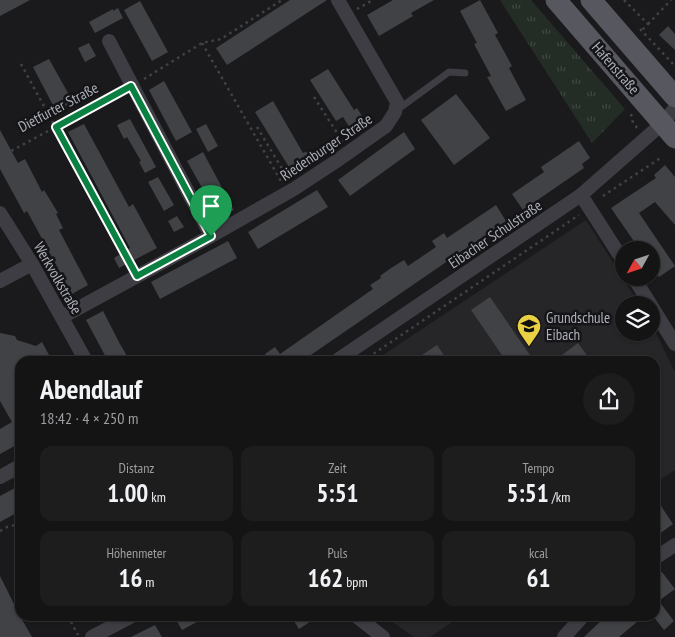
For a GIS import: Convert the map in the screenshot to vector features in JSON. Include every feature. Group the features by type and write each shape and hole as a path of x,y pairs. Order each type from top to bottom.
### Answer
{"main road":[{"name":"Hafenstraße","path":"556,0 671,123"},
{"name":"Hafenstraße","path":"591,0 675,98"}],"street":[{"path":"338,0 397,102 394,112"},
{"path":"109,42 211,236"},
{"name":"Riedenburger Straße","path":"62,317 291,191 386,126 394,112"},
{"name":"Eibacher Schulstraße","path":"344,356 585,201 671,123"},
{"path":"585,201 615,248"},
{"name":"Werkvolkstraße","path":"0,213 32,264 83,356"},
{"path":"0,281 32,264"},
{"path":"639,286 675,344"},
{"path":"0,477 15,469"},
{"path":"660,555 675,545"},
{"path":"92,637 122,621"},
{"path":"362,621 383,637"},
{"path":"564,637 578,621"}],"lane":[{"path":"394,112 449,72 465,73"}],"path":[{"name":"Dietfurter Straße","path":"0,157 131,86 202,43 221,39 282,0"},
{"path":"347,15 373,0"},
{"path":"624,0 648,24"},
{"path":"642,30 671,0"},
{"path":"202,43 291,191"},
{"path":"21,64 137,276"},
{"path":"314,96 349,152"},
{"path":"257,127 291,191"},
{"path":"370,356 572,220 585,201 662,157"},
{"path":"0,530 15,525"},
{"path":"71,621 79,637"}],"shaded area":[{"name":"Grundschule Eibach","path":"586,220 615,266 615,286 628,286 634,296 615,296 615,341 660,341 675,372 675,470 660,480 660,356 382,356"},
{"path":"391,621 454,621 430,637 414,637"}],"green space":[{"path":"500,0 531,0 625,109 592,143"}],"building":[{"path":"0,0 30,0 0,16"},
{"path":"290,0 327,0 227,65 216,48"},
{"path":"393,0 434,0 411,13 413,16 379,36 367,15"},
{"path":"480,0 498,33 495,35 512,66 509,68 526,100 506,111 487,77 491,76 474,44 477,43 460,11"},
{"path":"140,1 168,52 152,61 124,10"},
{"path":"118,8 123,18 95,33 89,22"},
{"path":"668,26 675,34 675,50 659,35"},
{"path":"89,43 96,56 85,62 78,48"},
{"path":"49,59 73,102 56,111 33,67"},
{"path":"328,69 354,110 357,108 364,119 350,128 343,117 336,121 310,80"},
{"path":"164,81 192,132 176,141 149,90"},
{"path":"456,94 490,138 454,165 421,120"},
{"path":"273,101 303,153 308,151 314,160 292,172 255,112"},
{"path":"130,119 156,167 145,173 139,162 141,161 127,137 124,139 117,125"},
{"path":"84,124 129,207 133,204 157,248 119,268 114,258 130,248 68,132"},
{"path":"206,124 218,146 208,152 196,129"},
{"path":"0,130 18,163 25,159 42,192 44,190 58,213 56,214 63,228 59,230 88,285 72,294 27,211 24,213 0,169"},
{"path":"404,132 415,149 350,196 338,180"},
{"path":"579,141 590,158 582,164 584,168 523,210 512,194 544,172 541,167"},
{"path":"203,152 234,210 221,217 218,210 215,211 187,161"},
{"path":"665,165 675,177 675,225 655,202 639,213 658,241 634,241 611,208 656,178 654,175"},
{"path":"158,177 174,205 164,211 148,182"},
{"path":"317,190 328,207 258,249 248,232"},
{"path":"496,205 506,221 309,356 266,356 265,354 275,347 280,354 373,289 370,285 391,268 404,260 408,266 436,247 432,241 444,233 447,238"},
{"path":"177,216 184,227 174,232 168,221"},
{"path":"228,241 237,258 160,299 151,282"},
{"path":"660,244 675,266 660,276"},
{"path":"490,297 531,356 503,356 471,310"},
{"path":"103,311 127,356 105,356 86,320"},
{"path":"0,333 15,336 17,340 36,346 42,342 49,356 15,356 15,446 0,454 0,429 12,422 0,401"},
{"path":"578,343 587,356 563,356"},
{"path":"437,345 445,356 420,356"},
{"path":"15,488 15,514 0,522 0,496"},
{"path":"660,504 673,524 660,533"},
{"path":"662,572 675,589 660,600 660,573"},
{"path":"0,576 15,606 15,621 23,621 32,637 0,637"},
{"path":"660,605 674,621 664,630 657,621 660,621"},
{"path":"177,621 199,621 182,630"},
{"path":"294,621 311,621 299,629"},
{"path":"601,621 638,621 619,637 584,637"},
{"path":"155,625 162,637 131,637"}],"place":[{"name":"Grundschule Eibach","path":"529,347"}],"route":[{"path":"131,86 211,236 137,276 56,127 131,86"}]}
